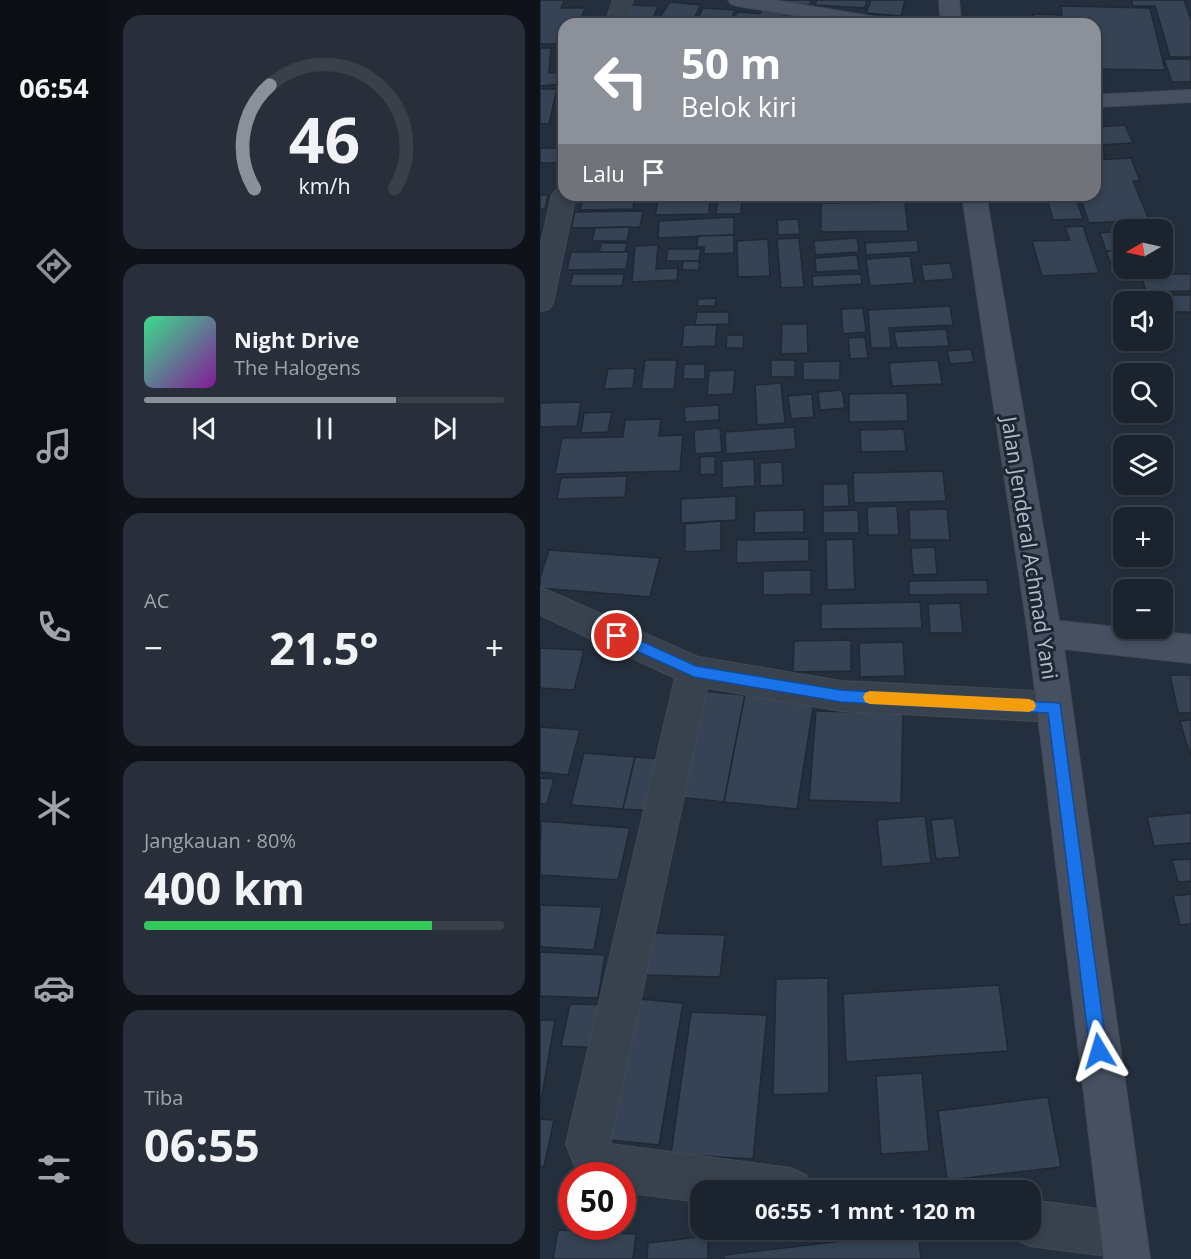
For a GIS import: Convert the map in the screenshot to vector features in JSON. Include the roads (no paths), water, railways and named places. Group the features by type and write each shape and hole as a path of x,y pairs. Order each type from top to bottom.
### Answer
{"main road":[{"path":"738,0 771,16 799,18"},
{"path":"949,0 950,18"},
{"path":"1101,101 1191,96"},
{"name":"Jalan Jenderal Achmad Yani","path":"975,201 1045,633 1125,1247"},
{"path":"1045,633 1191,649"}],"street":[{"path":"617,18 623,0"},
{"path":"540,303 544,276 563,201"},
{"path":"540,600 694,671 841,696 1055,707"},
{"path":"694,671 588,1144 589,1155 606,1167 706,1180"},
{"path":"1041,1226 1125,1247"}]}
